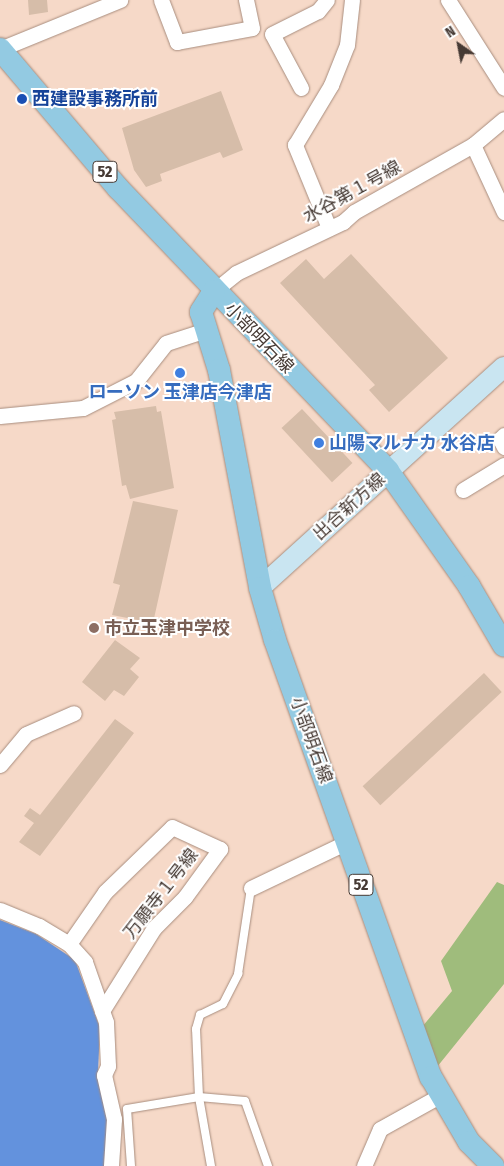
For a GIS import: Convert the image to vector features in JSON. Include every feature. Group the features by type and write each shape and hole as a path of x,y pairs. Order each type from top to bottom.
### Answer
{"main road":[{"name":"小部明石線","path":"0,49 118,188 214,292 388,471 469,586 504,646"},
{"name":"小部明石線","path":"214,292 201,312 204,331 219,370 260,588 275,640 431,1077 469,1142 494,1166"}],"street":[{"path":"0,49 120,0"},
{"path":"162,0 177,42 252,28 246,0"},
{"path":"301,88 272,34 318,11 327,0"},
{"path":"329,228 295,145 334,77 347,45 352,0"},
{"path":"448,0 504,88"},
{"name":"水谷第１号線","path":"214,292 236,273 329,228 473,145 504,119"},
{"path":"473,145 504,212"},
{"path":"0,416 83,408 136,381 166,343 204,331"},
{"name":"出合新方線","path":"260,588 504,367"},
{"path":"504,435 500,439 504,447"},
{"path":"463,490 504,465"},
{"path":"0,765 26,734 74,713"},
{"name":"万願寺１号線","path":"70,944 105,892 172,827 220,849 186,898 154,928 102,1011"},
{"path":"251,888 347,842"},
{"path":"0,910 39,926 70,944 86,962 106,1022 112,1067 104,1076 114,1119 111,1166"},
{"path":"350,1166 364,1163 380,1129 441,1094"}],"lane":[{"path":"211,1166 199,1097 196,1029 200,1016 223,1004 238,974 251,888"},
{"path":"131,1166 127,1109 199,1097 245,1101 268,1166"}],"green space":[{"path":"497,882 504,885 504,984 437,1067 422,1027 452,991 441,961"}],"water":[{"path":"0,920 36,934 75,960 100,1028 98,1073 112,1124 108,1166 0,1166"}],"building":[{"path":"28,0 47,0 48,12 29,15"},
{"path":"221,91 243,150 223,158 220,152 160,174 162,181 146,187 134,170 122,128"},
{"path":"351,254 448,358 389,412 369,390 375,385 280,283 306,259 324,279"},
{"path":"156,406 157,412 161,411 174,488 130,499 126,485 122,486 112,420 116,419 114,412"},
{"path":"302,409 352,463 332,482 282,428"},
{"path":"133,501 178,510 153,623 112,615 120,585 113,583"},
{"path":"115,640 140,658 130,669 139,677 124,696 114,690 105,701 82,682"},
{"path":"484,673 502,692 380,805 363,786"},
{"path":"115,719 134,733 40,856 19,842 34,823 24,816 30,808 40,815"}],"place":[{"name":"西建設事務所前","path":"22,99"},
{"name":"ローソン 玉津店今津店","path":"180,373"},
{"name":"山陽マルナカ 水谷店","path":"319,443"},
{"name":"市立玉津中学校","path":"94,628"}]}
